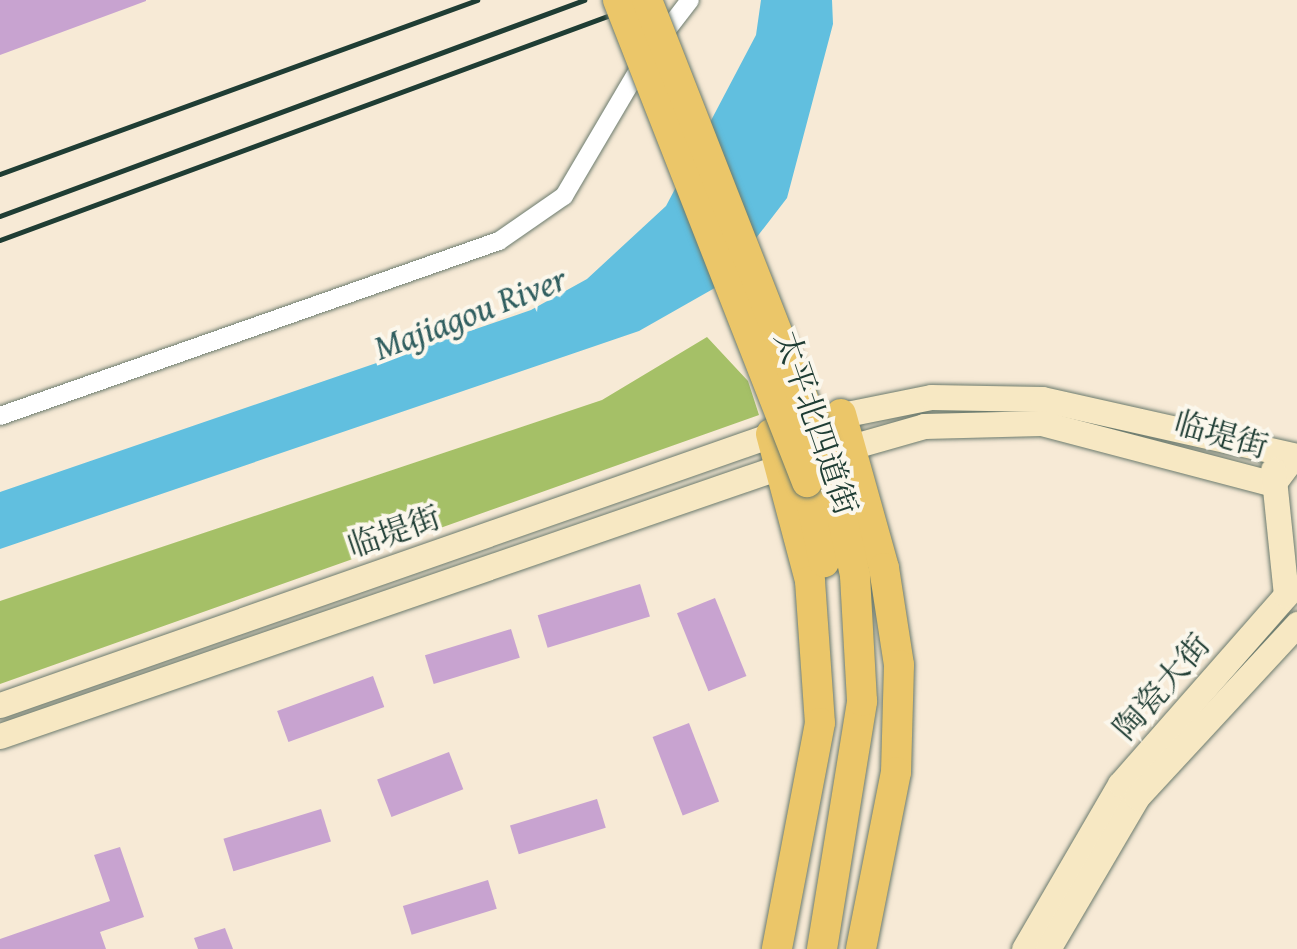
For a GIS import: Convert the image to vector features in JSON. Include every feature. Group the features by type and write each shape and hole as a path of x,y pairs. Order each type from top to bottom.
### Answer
{"main road":[{"name":"太平北四道街","path":"618,0 806,482 825,568 832,743 794,949"},
{"name":"太平北四道街","path":"647,0 832,472 855,575 861,744 822,949"},
{"name":"太平北四道街","path":"841,414 852,447 899,666 896,772 861,949"},
{"name":"太平北四道街","path":"771,434 810,582 820,723 777,949"}],"street":[{"path":"0,416 499,241 564,196 598,148 616,96 690,0"},
{"name":"临堤街","path":"0,705 771,434 841,414 931,397 1042,398 1156,419 1288,456 1285,488 1042,423 924,426 780,465 0,736"},
{"name":"陶瓷大街","path":"1024,949 1120,784 1286,595 1285,488"},
{"name":"陶瓷大街","path":"1048,949 1137,797 1297,624"}],"green space":[{"path":"707,337 748,381 759,415 0,684 0,601 602,400"}],"water":[{"path":"761,0 832,0 833,24 787,198 720,285 639,331 0,549 0,492 531,310 587,279 666,206 756,35"}],"building":[{"path":"0,0 146,0 146,1 0,55"},
{"path":"640,584 650,617 548,648 538,615"},
{"path":"715,598 746,676 708,691 677,613"},
{"path":"511,629 520,658 434,684 425,655"},
{"path":"373,676 384,707 288,742 277,711"},
{"path":"689,723 719,801 683,815 653,737"},
{"path":"449,752 463,789 391,817 377,780"},
{"path":"597,799 606,828 519,854 510,826"},
{"path":"321,809 331,842 233,871 223,839"},
{"path":"120,847 144,917 100,932 106,949 0,949 0,939 110,901 94,855"},
{"path":"488,880 497,909 412,935 403,906"},
{"path":"225,928 233,949 198,949 194,938"}],"railway":[{"path":"0,174 477,0"},
{"path":"0,216 584,0"},
{"path":"0,240 651,0"}],"water label":[{"name":"Majiagou River","path":"470,313"}]}
